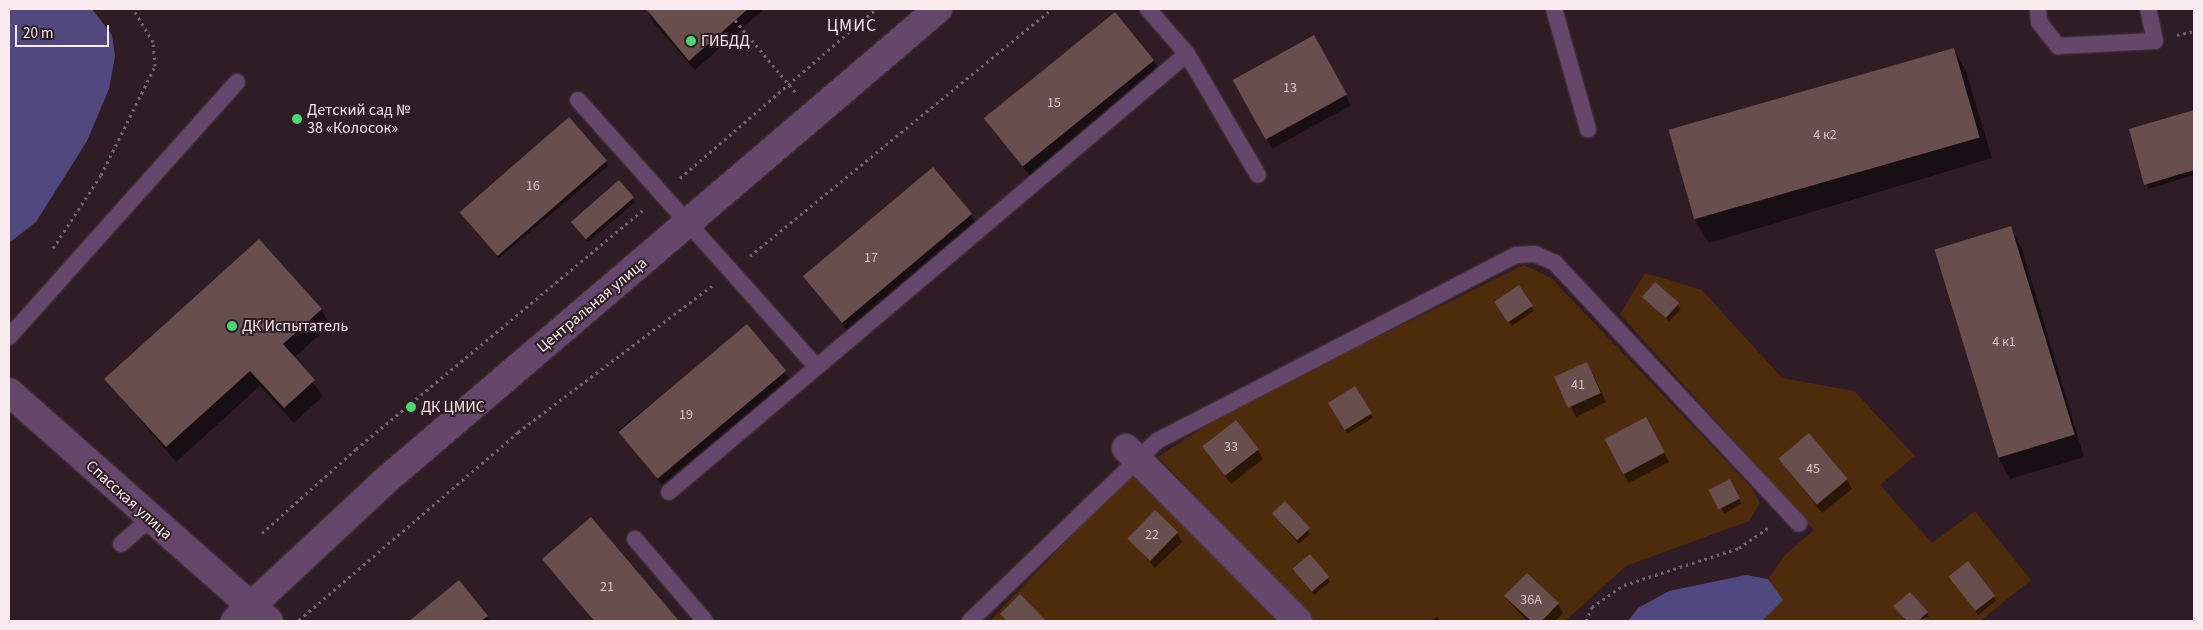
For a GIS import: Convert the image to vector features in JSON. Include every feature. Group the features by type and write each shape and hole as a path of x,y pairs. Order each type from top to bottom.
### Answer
{"street":[{"name":"Центральная улица","path":"252,616 385,481 815,116 938,9"},
{"name":"Спасская улица","path":"9,392 150,519 252,616"},
{"path":"1131,453 1298,621"}],"lane":[{"path":"1148,9 1186,54 1258,175"},
{"path":"1554,9 1588,129"},
{"path":"2038,9 2039,22 2058,46 2155,41 2148,9"},
{"path":"669,492 1186,54"},
{"path":"9,337 237,82"},
{"path":"578,100 818,367"},
{"path":"970,621 1131,453 1516,255 1535,254 1554,263 1598,305 1799,524"},
{"path":"121,544 150,519"},
{"path":"635,539 705,621"}],"path":[{"path":"61,278 47,257 101,175 155,66 152,42 133,9"},
{"path":"262,533 356,448 661,194 876,9"},
{"path":"298,621 518,432 731,271 1052,9"},
{"path":"735,20 815,116"},
{"path":"1586,621 1592,607 1624,585 1739,548 1767,532 1779,503"}],"shaded area":[{"path":"9,9 92,9 112,35 115,56 109,89 87,141 36,222 9,243"},
{"path":"1524,265 1551,278 1751,487 1760,503 1749,521 1626,566 1565,621 1314,621 1158,457 1233,408"},
{"path":"1645,273 1702,290 1782,378 1854,391 1915,456 1880,485 1932,543 1975,511 2031,580 1980,621 1762,621 1782,600 1768,579 1785,555 1814,530 1620,314"},
{"path":"1133,471 1282,621 990,621"},
{"path":"1746,575 1768,579 1783,600 1762,621 1628,621 1638,608 1669,591"}],"building":[{"name":"ГИБДД","path":"646,9 748,9 689,61"},
{"path":"1115,12 1154,60 1023,167 984,118"},
{"path":"1314,35 1347,94 1266,140 1233,80"},
{"path":"1954,48 1980,137 1694,219 1669,130"},
{"path":"2194,110 2194,170 2144,185 2129,129"},
{"path":"569,117 607,161 498,256 460,212"},
{"path":"933,167 972,214 842,323 803,276"},
{"path":"619,180 634,197 586,239 571,222"},
{"path":"2011,226 2075,434 1998,458 1934,249"},
{"name":"ДК Испытатель","path":"259,239 322,309 283,344 315,380 284,408 250,371 166,447 104,379"},
{"path":"1655,282 1679,303 1666,318 1642,297"},
{"path":"1519,285 1533,306 1508,323 1494,302"},
{"path":"747,324 786,371 658,479 618,432"},
{"path":"1587,362 1601,393 1568,408 1554,377"},
{"path":"1355,386 1372,413 1345,430 1328,403"},
{"path":"1646,417 1665,452 1623,474 1605,439"},
{"path":"1236,420 1259,449 1225,476 1202,446"},
{"path":"1809,433 1848,479 1817,505 1778,459"},
{"path":"1730,479 1740,499 1719,509 1709,490"},
{"path":"1285,501 1310,528 1297,540 1272,513"},
{"path":"1155,510 1178,532 1150,561 1127,539"},
{"path":"591,517 679,621 594,621 542,559"},
{"path":"1310,554 1329,577 1312,592 1292,569"},
{"path":"1968,561 1995,596 1975,611 1948,576"},
{"path":"1527,573 1559,603 1542,621 1531,621 1504,596"},
{"path":"459,580 488,616 481,621 409,621"},
{"path":"1910,592 1928,612 1918,621 1907,621 1893,606"},
{"path":"1020,594 1046,621 1007,621 1000,614"}],"place":[{"name":"ГИБДД","path":"691,41"},
{"name":"Детский сад № 38 «Колосок»","path":"297,119"},
{"name":"ДК Испытатель","path":"232,326"},
{"name":"ДК ЦМИС","path":"411,407"}],"district":[{"name":"ЦМИС","path":"852,26"}]}
